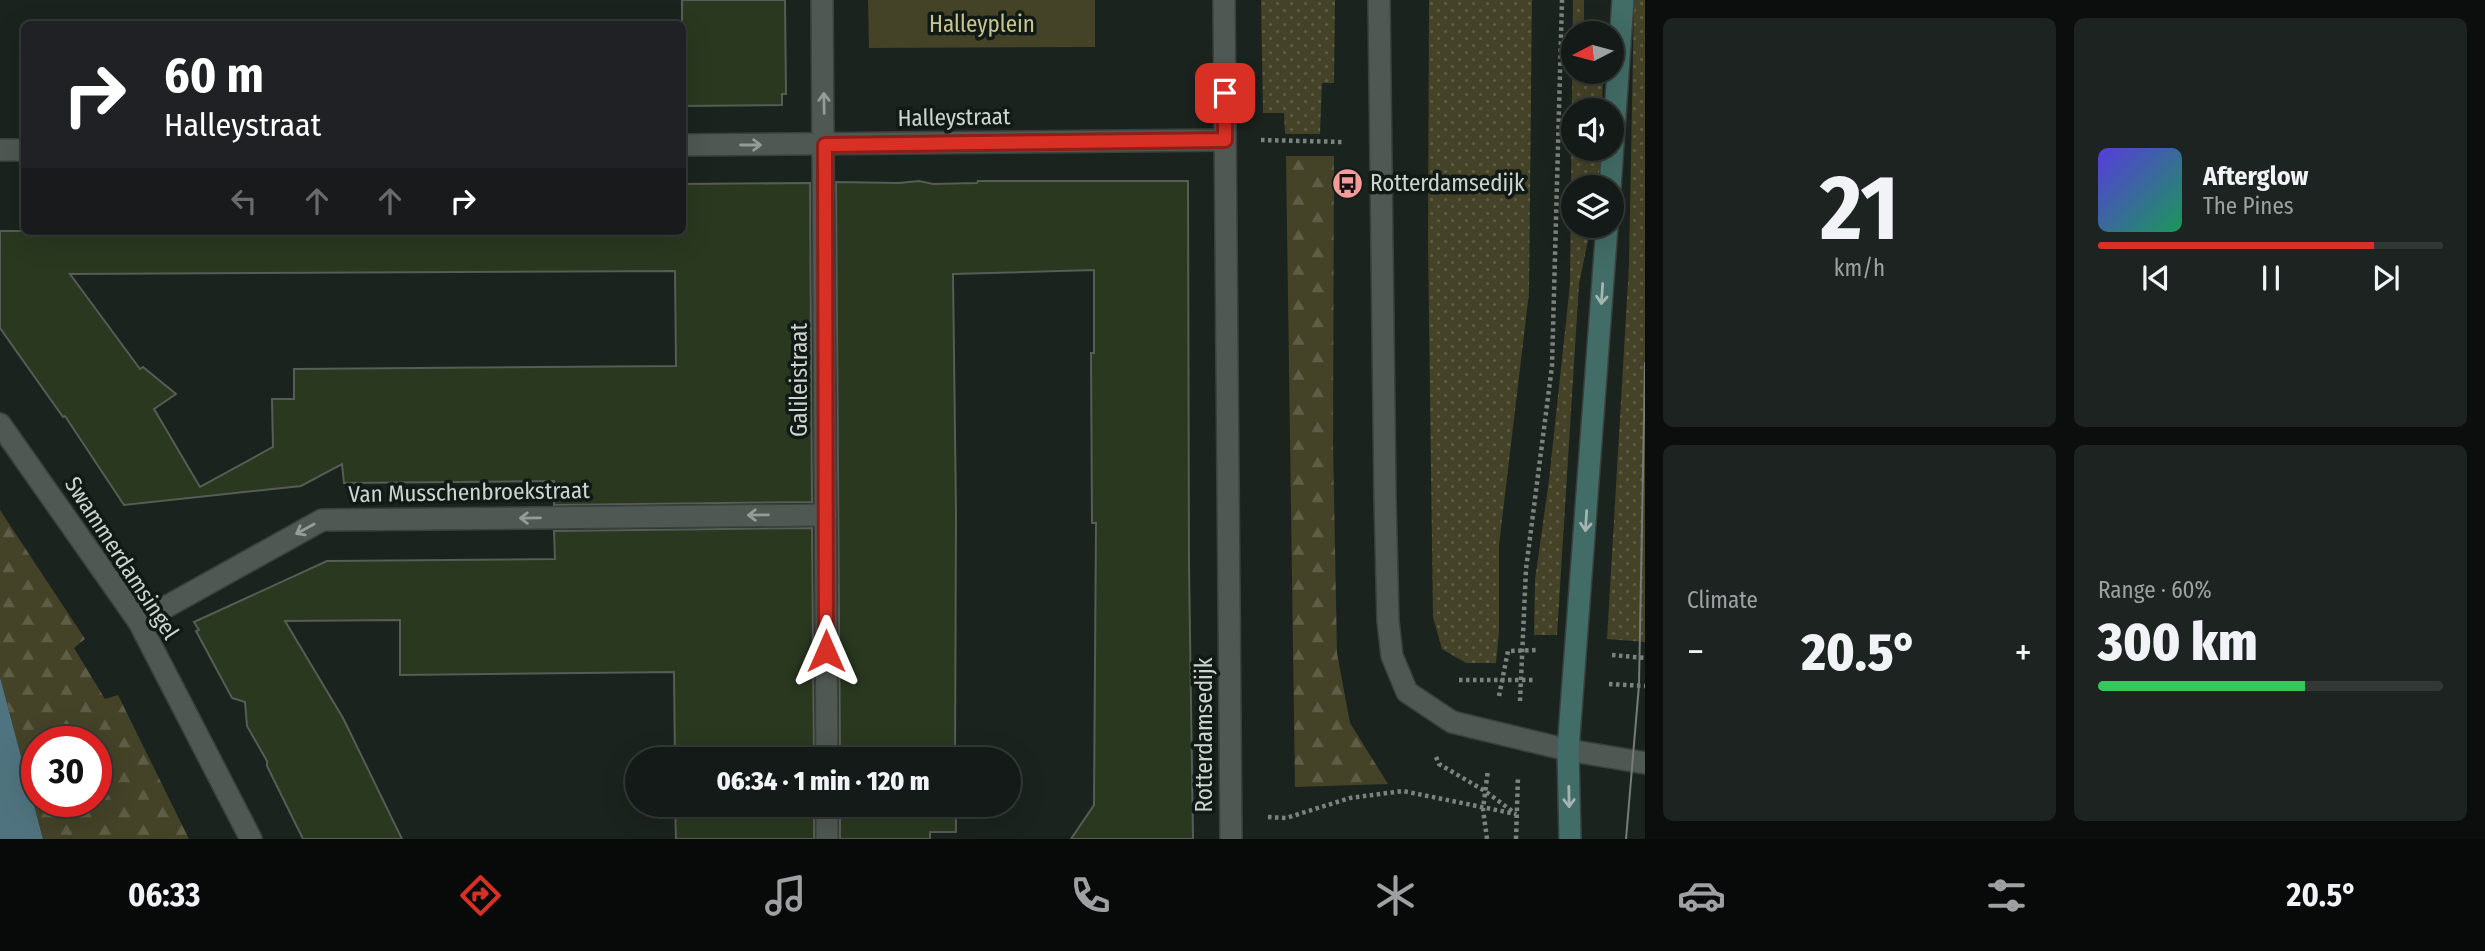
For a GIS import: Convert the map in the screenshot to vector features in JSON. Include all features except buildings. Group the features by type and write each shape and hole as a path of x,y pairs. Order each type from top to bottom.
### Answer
{"main road":[{"path":"1610,175 1623,0"},
{"path":"1570,839 1568,750 1606,238"}],"street":[{"name":"Galileistraat","path":"822,0 827,747"},
{"name":"Rotterdamsedijk","path":"1224,0 1231,839"},
{"path":"1379,0 1388,621 1392,656 1407,692 1452,722 1568,750 1645,763"},
{"name":"Halleystraat","path":"686,145 1225,140"},
{"path":"0,150 21,150"},
{"name":"Swammerdamsingel","path":"0,424 139,622 251,839"},
{"name":"Van Musschenbroekstraat","path":"139,622 322,520 826,514"},
{"path":"827,817 827,839"}],"path":[{"path":"1516,839 1520,679 1527,569 1552,366 1562,0"},
{"path":"1293,141 1315,141"},
{"path":"1407,692 1464,679 1520,679 1645,686"},
{"path":"1232,815 1286,818 1350,799 1404,791 1517,814"}],"green space":[{"name":"Halleyplein","path":"868,0 1095,0 1095,47 869,48"},
{"path":"1261,0 1335,0 1334,83 1322,83 1320,134 1285,134 1284,113 1263,113"},
{"path":"1429,0 1532,0 1529,293 1499,545 1499,632 1496,663 1466,663 1442,649 1433,617 1428,245"},
{"path":"1573,0 1584,0 1584,21 1573,21"},
{"path":"1634,0 1645,0 1645,642 1607,639 1629,265"},
{"path":"1572,84 1603,84 1602,98 1572,98"},
{"path":"1286,156 1334,156 1333,442 1337,653 1350,723 1388,784 1295,787"},
{"path":"1571,161 1602,161 1600,175 1571,175"},
{"path":"1570,238 1589,238 1579,284 1557,635 1534,635 1535,580 1549,480 1570,284"},
{"path":"0,510 85,639 74,648 105,699 118,695 189,839 43,839 37,817 112,817 112,726 21,726 21,756 0,677"}],"water":[{"path":"0,677 21,756 21,817 37,817 43,839 0,839"}],"tram line":[{"path":"1626,839 1639,685 1645,363"}],"place":[{"name":"Rotterdamsedijk","path":"1347,183"}],"route":[{"path":"826,651 825,145 1225,140 1225,93"}]}
